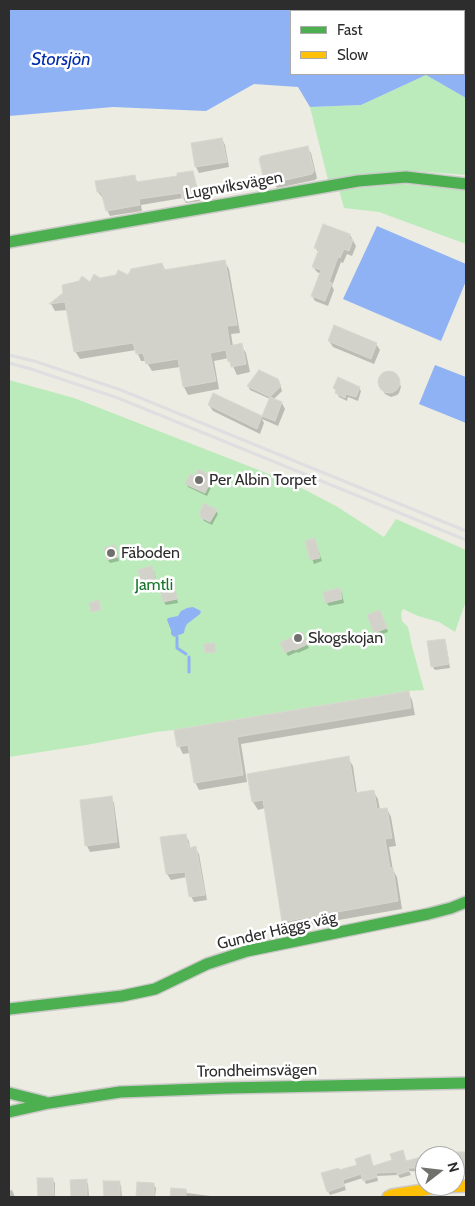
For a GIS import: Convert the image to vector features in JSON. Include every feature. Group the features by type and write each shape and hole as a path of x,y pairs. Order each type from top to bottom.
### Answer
{"street":[{"name":"Lugnviksvägen","path":"9,242 358,181 406,177 466,184"},
{"name":"Gunder Häggs väg","path":"9,1009 122,996 155,990 227,956 428,914 466,902"},
{"name":"Trondheimsvägen","path":"9,1112 49,1103 120,1092 466,1083"},
{"name":"Trondheimsvägen","path":"9,1093 49,1103"},
{"path":"388,1197 442,1187 466,1186"}],"green space":[{"path":"426,75 466,98 466,175 415,171 328,180 310,107 361,105"},
{"path":"403,184 466,190 466,244 379,212 344,208 339,190"},
{"name":"Jamtli","path":"9,380 74,398 292,483 336,506 384,537 396,519 466,550 466,601 455,632 439,622 403,609 401,613 402,621 408,627 424,690 9,757"}],"water":[{"name":"Storsjön","path":"9,9 466,9 466,98 426,75 361,105 310,107 298,87 254,84 206,111 113,107 9,116"},
{"path":"377,226 466,264 466,281 441,341 343,299"},
{"path":"435,365 466,377 466,423 419,404"},
{"path":"193,607 201,611 200,614 187,624 184,633 174,637 171,634 168,618 178,616 181,611"}],"building":[{"path":"222,138 227,162 195,167 191,143"},
{"path":"308,146 314,171 312,174 272,183 271,178 263,176 259,159 261,156"},
{"path":"193,171 198,195 182,198 181,193 139,199 140,205 106,211 101,192 97,192 95,181 135,175 136,182 177,176 177,173"},
{"path":"323,224 350,234 349,238 353,240 349,251 344,249 340,258 338,257 329,282 332,283 325,301 311,296 321,270 312,267 319,249 314,248"},
{"path":"225,260 237,325 227,326 230,346 242,343 246,364 231,367 226,350 210,353 216,381 183,387 178,359 146,364 143,353 136,354 133,343 74,352 65,302 49,304 63,293 62,285 79,281 82,276 90,282 94,274 100,278 116,275 118,270 128,275 131,269 162,263 164,270"},
{"path":"334,325 377,343 371,359 328,341"},
{"path":"259,370 278,379 281,386 270,397 247,386"},
{"path":"389,371 397,374 400,382 397,390 389,393 381,390 378,382 381,374"},
{"path":"338,377 360,387 356,397 346,394 345,398 335,393 336,390 333,388"},
{"path":"213,393 262,416 257,429 208,405"},
{"path":"270,397 282,402 275,421 262,416"},
{"name":"Per Albin Torpet","path":"198,469 213,476 205,493 185,484 190,474 195,476"},
{"name":"Per Albin Torpet","path":"204,503 217,510 210,522 200,517 201,515 199,514"},
{"path":"315,538 320,558 310,560 305,541"},
{"name":"Fäboden","path":"115,545 118,557 107,560 104,548"},
{"path":"152,566 157,585 146,588 145,585 142,586 138,570"},
{"path":"174,585 177,599 163,602 160,589"},
{"path":"340,588 342,599 325,603 323,592"},
{"path":"99,600 101,610 91,612 89,603"},
{"path":"380,610 387,628 374,633 367,615"},
{"name":"Skogskojan","path":"302,632 308,644 285,653 280,643"},
{"path":"445,639 449,664 431,667 427,641"},
{"path":"215,643 216,652 205,653 204,644"},
{"path":"409,691 411,708 237,737 243,775 194,783 188,745 177,747 174,730"},
{"path":"349,756 355,793 374,790 377,809 387,808 392,838 385,839 390,868 393,868 398,901 282,922 263,800 252,802 247,774"},
{"path":"112,796 117,842 85,846 80,800"},
{"path":"186,834 189,848 196,846 205,895 189,897 185,872 166,874 160,837"},
{"path":"403,1150 406,1161 415,1159 415,1168 408,1168 409,1171 397,1175 397,1172 376,1173 377,1177 363,1181 361,1174 343,1180 344,1186 327,1192 321,1173 357,1165 355,1159 370,1154 373,1166 392,1160 390,1154"},
{"path":"37,1178 53,1178 54,1197 38,1197"},
{"path":"87,1179 87,1197 71,1197 70,1180"},
{"path":"103,1181 120,1181 120,1197 104,1197"},
{"path":"137,1182 154,1183 154,1197 136,1197"},
{"path":"171,1188 186,1189 186,1197 170,1197"}],"waterway":[{"path":"177,637 177,648 186,654"},
{"path":"189,657 189,672"}],"railway":[{"path":"9,355 34,361 121,390 466,531"},
{"path":"9,363 118,398 466,540"}],"traffic: fast":[{"path":"9,242 358,181 406,177 466,184"},
{"path":"9,1009 122,996 155,989 207,964 247,951 428,914 466,902"},
{"path":"9,1112 49,1103 120,1092 466,1083"},
{"path":"9,1093 45,1102"}],"traffic: slow":[{"path":"388,1197 442,1187 466,1186"}],"place":[{"name":"Per Albin Torpet","path":"199,480"},
{"name":"Fäboden","path":"111,553"},
{"name":"Skogskojan","path":"298,638"}]}
